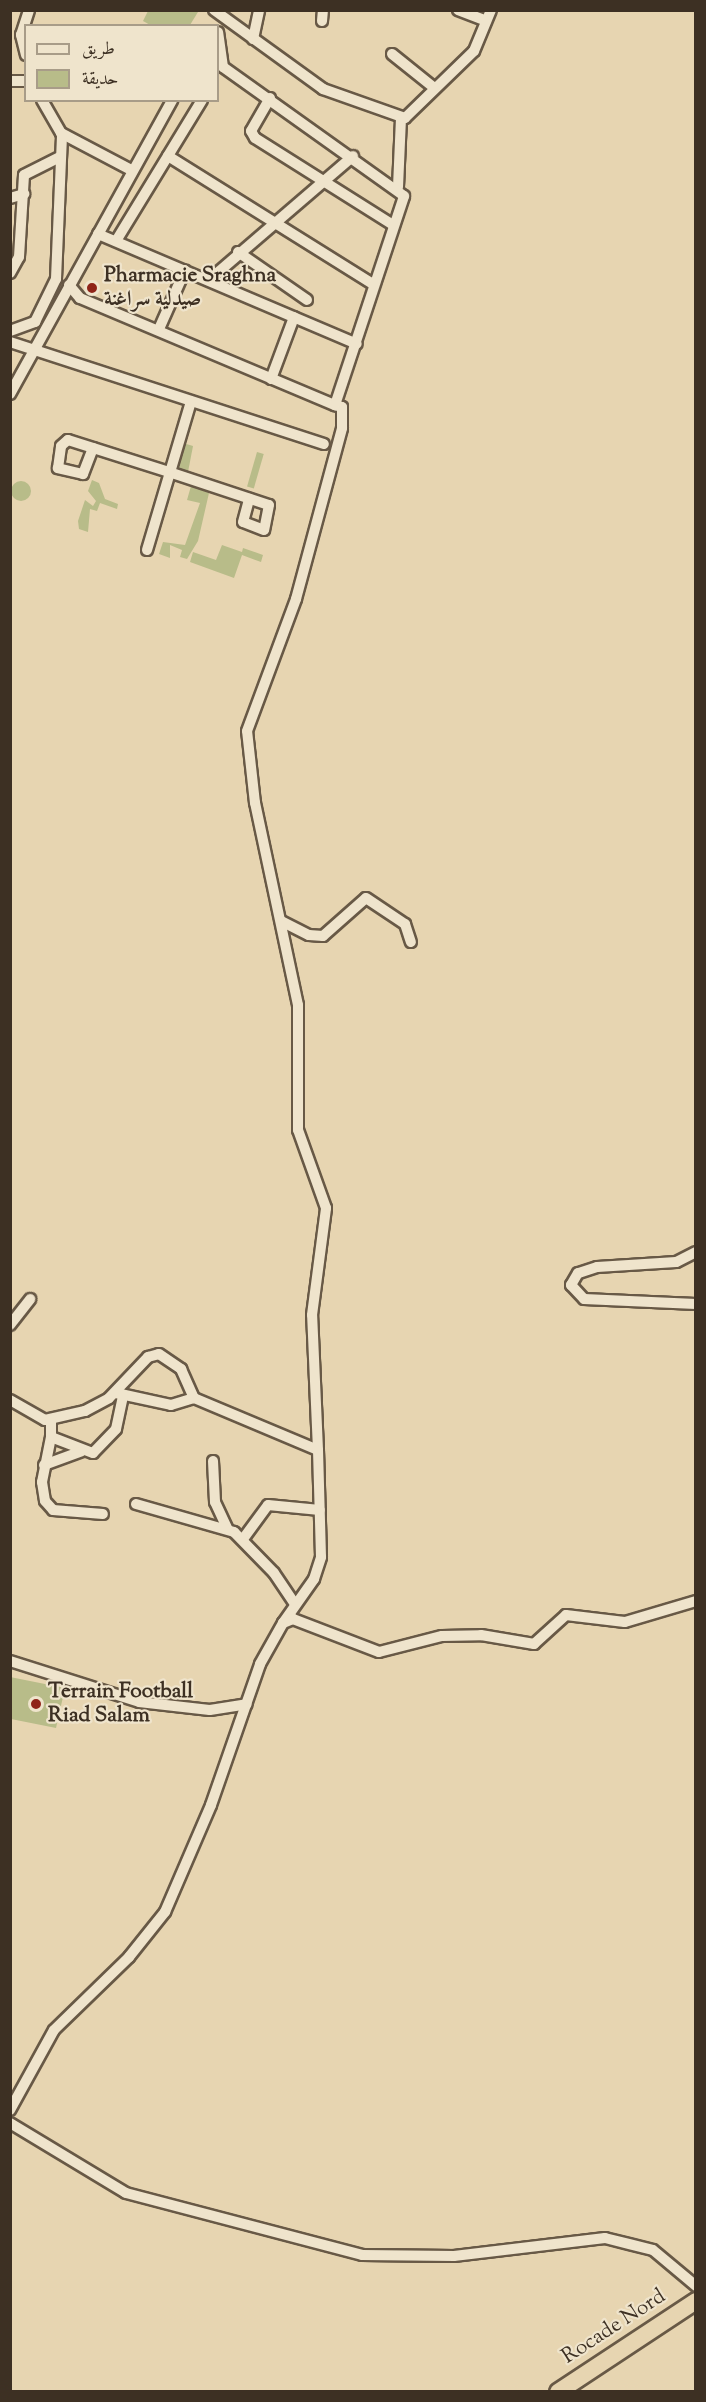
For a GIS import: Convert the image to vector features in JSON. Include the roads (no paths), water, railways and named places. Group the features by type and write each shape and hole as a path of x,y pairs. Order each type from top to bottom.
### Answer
{"highway":[{"name":"Rocade Nord","path":"558,2391 696,2301"}],"street":[{"path":"253,39 259,10"},
{"path":"216,12 323,89 401,117 411,115 433,87 474,51 488,15 458,10"},
{"path":"24,26 21,35 24,47"},
{"path":"219,52 220,71 270,98 398,187 404,196 373,284 357,344 335,405"},
{"path":"392,54 433,87"},
{"path":"270,98 252,135 393,225"},
{"path":"43,102 62,134 133,171"},
{"path":"10,394 171,102"},
{"path":"116,241 201,102"},
{"path":"398,187 401,117"},
{"path":"10,331 32,326 54,286 62,224 60,157 62,134"},
{"path":"168,156 373,284"},
{"path":"209,280 237,252 353,156"},
{"path":"10,273 20,257 24,176 60,157"},
{"path":"10,198 24,194"},
{"path":"98,234 357,344"},
{"path":"237,252 307,300"},
{"path":"159,329 186,270"},
{"path":"10,2110 54,2030 129,1957 165,1912 274,1632 283,1623 318,1569 320,1510 312,1315 326,1208 298,1130 298,1005 255,803 247,731 296,599 328,484 343,416 335,405 270,379 159,329 80,298 69,285"},
{"path":"270,379 294,317"},
{"path":"10,342 324,444"},
{"path":"147,550 191,401"},
{"path":"93,448 249,499"},
{"path":"281,921 309,936 323,936 366,898 405,924 411,942"},
{"path":"696,1252 675,1262 597,1267 578,1273 571,1285 584,1299 696,1304"},
{"path":"10,1324 30,1299"},
{"path":"10,1400 51,1420 86,1411 119,1394 139,1365 159,1354 176,1362 194,1398"},
{"path":"119,1394 171,1405 194,1398 318,1450"},
{"path":"51,1437 82,1451 93,1453 108,1440 118,1424 119,1394"},
{"path":"51,1420 51,1437 44,1465 49,1507 103,1514"},
{"path":"44,1465 82,1451"},
{"path":"213,1461 214,1502 226,1528"},
{"path":"136,1504 226,1528 243,1539 294,1604"},
{"path":"243,1539 267,1505 320,1510"},
{"path":"283,1623 293,1619 380,1652 442,1636 481,1635 534,1644 566,1615 625,1622 696,1601"},
{"path":"10,1661 139,1702 210,1710 247,1704"},
{"path":"10,2123 126,2193 362,2255 454,2256 605,2238 653,2250 696,2286"}],"place":[{"name":"Pharmacie Sraghna صيدلية سراغنة","path":"92,288"},
{"name":"Terrain Football Riad Salam","path":"36,1704"}]}
